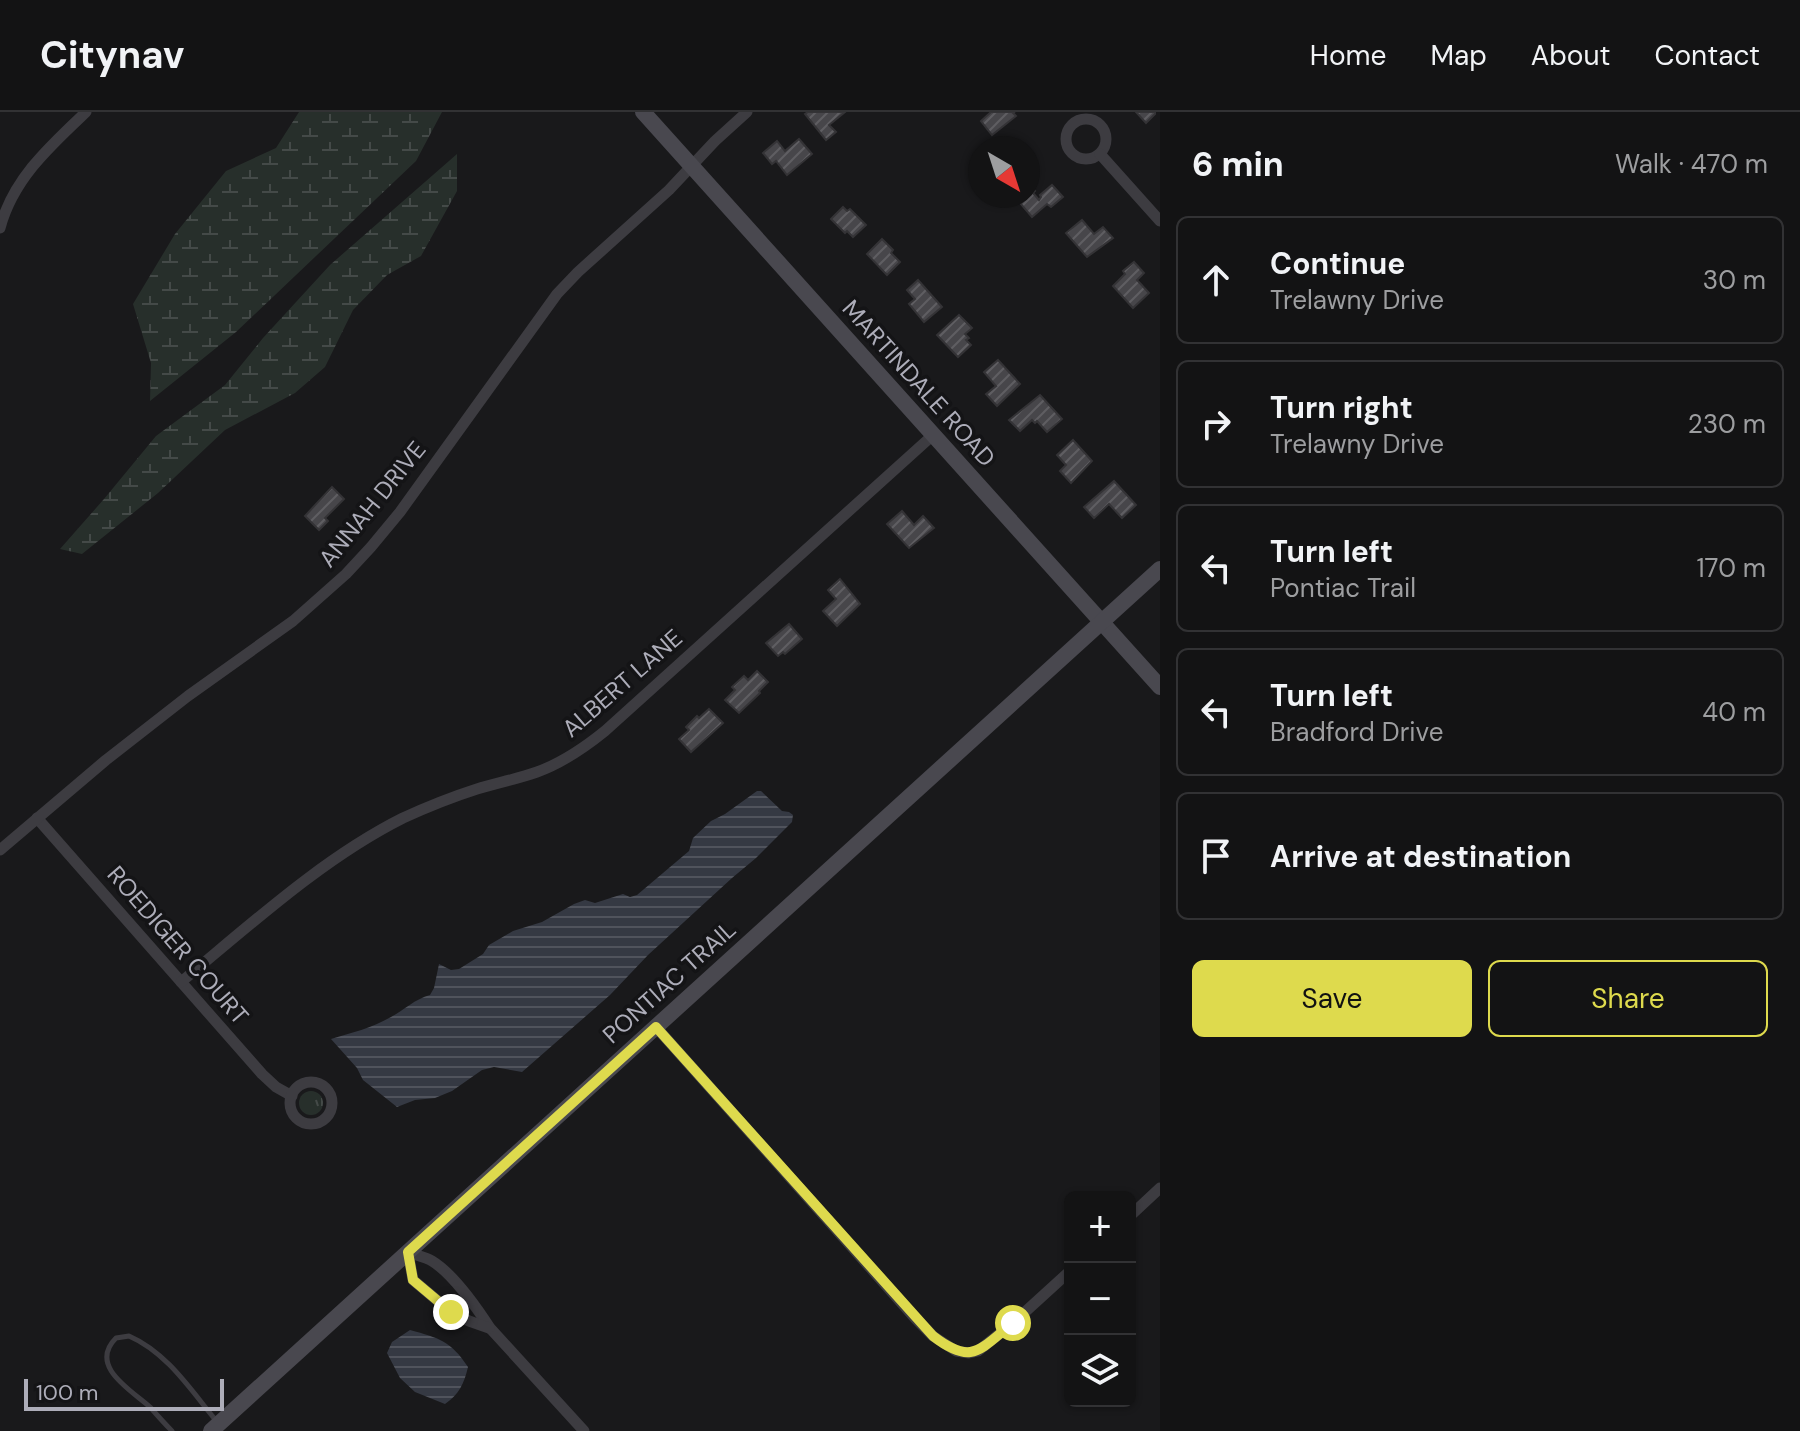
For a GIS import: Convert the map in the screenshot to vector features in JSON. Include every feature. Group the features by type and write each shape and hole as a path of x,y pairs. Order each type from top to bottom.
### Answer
{"main road":[{"name":"MARTINDALE ROAD","path":"643,112 1160,687"},
{"name":"PONTIAC TRAIL","path":"215,1428 1160,569"}],"street":[{"path":"0,228 9,203 27,174 86,112"},
{"name":"ANNAH DRIVE","path":"0,850 149,726 293,621 346,574 400,512 557,294 747,112"},
{"path":"1100,154 1160,221"},
{"name":"ALBERT LANE","path":"181,982 314,874 365,839 424,808 537,772 584,747 933,435"},
{"name":"ROEDIGER COURT","path":"37,818 262,1074 292,1096"},
{"path":"656,1027 915,1318 944,1345 956,1351 978,1351 1064,1276"},
{"path":"1136,1210 1160,1188"},
{"path":"408,1252 413,1280 451,1312 490,1328"},
{"path":"408,1252 432,1261 455,1283 490,1328 584,1431"}],"lane":[{"path":"172,1431 112,1373 107,1357 108,1349 116,1338 129,1336 175,1371 215,1428"}],"green space":[{"path":"299,112 442,112 416,161 236,332 150,401 151,363 133,304 175,234 226,171 276,148"},
{"path":"457,154 457,191 421,256 387,275 353,310 325,367 295,393 225,430 158,493 82,554 60,549 156,436 225,385 330,265"},
{"path":"311,1091 322,1098 323,1103 316,1114 311,1115 300,1108 299,1103 306,1092"}],"shaded area":[{"path":"761,791 782,811 793,815 792,822 648,955 610,995 522,1072 494,1067 482,1070 452,1091 397,1107 363,1080 357,1068 331,1039 376,1024 430,995 439,964 451,970 459,969 513,931 542,922 585,900 595,903 623,894 630,897 637,895 689,851 693,838 711,821"},
{"path":"410,1330 444,1342 456,1351 468,1367 460,1388 445,1404 415,1392 400,1378 387,1353 392,1342"}],"building":[{"path":"845,112 829,125 836,132 826,140 805,114"},
{"path":"991,112 1015,112 1016,116 992,135 981,121"},
{"path":"1136,112 1155,112 1155,114 1146,123"},
{"path":"799,139 812,154 787,175 776,161 772,164 763,153 777,141 785,151"},
{"path":"1052,185 1063,197 1051,207 1047,204 1032,217 1024,208 1040,208 1040,195"},
{"path":"843,207 847,211 850,209 866,225 853,237 831,219"},
{"path":"1082,220 1094,234 1103,227 1113,238 1087,257 1066,233"},
{"path":"882,239 900,262 887,275 867,254"},
{"path":"1134,262 1144,273 1137,280 1149,293 1133,308 1113,286"},
{"path":"918,280 942,307 924,322 909,304 915,299 907,290"},
{"path":"959,315 972,328 965,334 971,345 958,357 937,335"},
{"path":"998,360 1020,384 997,406 986,394 996,386 984,372"},
{"path":"1040,395 1062,419 1047,432 1032,420 1020,431 1009,420"},
{"path":"1073,440 1092,461 1071,483 1060,471 1066,465 1057,455"},
{"path":"1114,481 1136,505 1122,518 1109,504 1094,518 1084,507"},
{"path":"332,487 344,499 325,518 328,521 319,530 305,516"},
{"path":"902,511 914,525 923,516 934,528 909,548 887,524"},
{"path":"840,579 860,604 837,626 823,611 836,599 828,590"},
{"path":"789,624 802,639 785,654 783,652 778,656 766,643"},
{"path":"757,671 768,682 739,713 725,700 735,690 732,687 744,676 748,680"},
{"path":"709,709 723,723 691,752 679,739 697,716 699,718"}],"route":[{"path":"451,1312 413,1280 408,1252 656,1027 933,1336 956,1351 969,1353 978,1351 1013,1323"}]}
